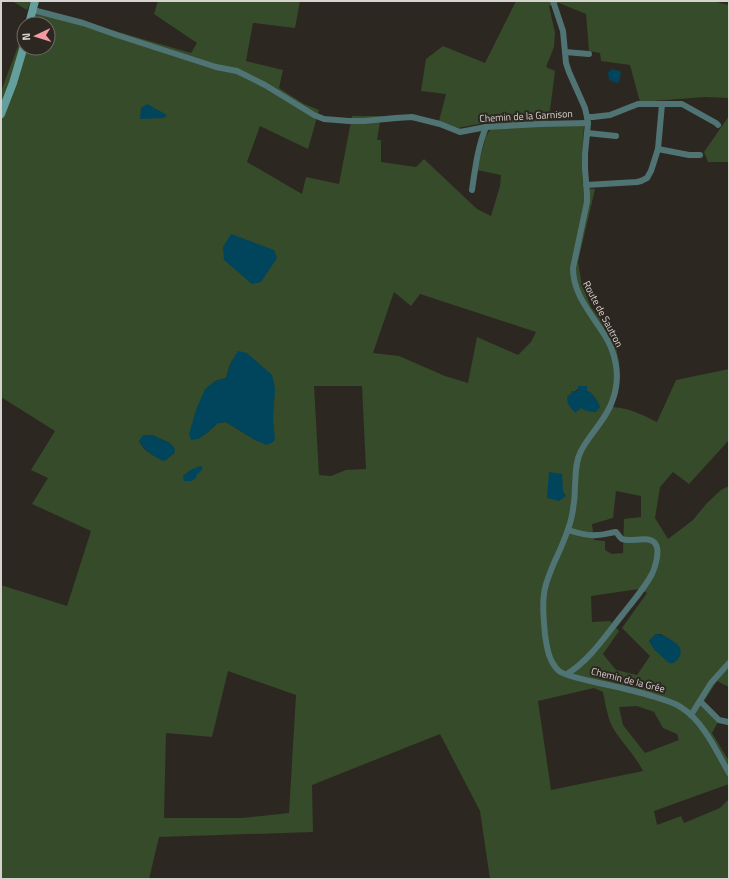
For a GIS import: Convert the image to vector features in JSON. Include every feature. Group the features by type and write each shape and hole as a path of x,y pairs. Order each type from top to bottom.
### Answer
{"main road":[{"path":"31,16 35,1"},
{"path":"1,114 13,83 21,56"}],"street":[{"name":"Route de Sautron","path":"553,1 563,31 566,62 585,108 588,120 585,154 587,202 573,268 573,276 582,300 609,343 615,359 617,378 613,400 600,423 588,439 578,459 572,516 568,530 547,580 544,593 543,610 546,646 553,665 560,672"},
{"name":"Chemin de la Garnison","path":"33,10 83,24 216,67 237,71 265,85 314,115 324,119 349,121 412,117 440,124 460,132 486,127 588,120 610,115 638,104 682,104 718,125"},
{"path":"565,52 589,54"},
{"path":"586,185 641,182 647,178 651,171 658,149 662,104"},
{"path":"472,190 477,158 486,127"},
{"path":"587,133 616,136"},
{"path":"658,149 689,155 700,155"},
{"path":"567,674 588,657 644,587 655,568 658,550 656,543 653,541 646,539 623,539 620,538 616,532 592,536 568,530"},
{"path":"691,715 711,683 729,663"},
{"name":"Chemin de la Grée","path":"560,672 584,680 640,692 667,700 682,707 704,730 729,773"},
{"path":"700,701 719,720 728,722"}],"green space":[{"path":"12,1 31,1 27,10"},
{"path":"158,1 300,1 295,28 253,23 246,61 283,70 279,88 304,104 319,110 308,149 260,126 247,162 302,194 306,177 339,184 352,116 381,116 377,140 381,140 381,162 416,167 424,159 477,209 491,216 500,186 501,175 477,170 486,136 490,130 489,122 458,128 439,121 446,94 421,91 426,59 443,46 485,63 516,1 712,1 729,5 729,98 705,97 640,102 630,65 601,61 600,53 589,51 586,14 559,3 549,6 555,33 554,47 546,67 555,71 548,126 584,126 582,158 583,188 595,189 578,262 582,285 591,307 613,335 619,361 620,378 613,407 630,410 657,422 676,380 729,369 729,440 689,484 673,472 660,487 655,518 668,539 693,520 707,503 721,490 729,486 729,687 717,681 701,706 718,722 712,733 729,761 729,784 654,811 657,825 681,816 684,823 720,808 729,799 729,879 490,879 480,811 440,734 312,785 313,832 159,837 149,879 1,879 1,585 67,606 91,531 32,504 48,478 31,470 55,431 1,397 1,91 16,51 16,56 56,56 56,16 35,16 36,8 191,53 197,43 154,14","holes":["394,292 411,306 420,294 536,332 531,342 518,355 477,337 468,383 445,376 399,356 373,353","233,359 273,421 274,439 257,441 226,422 218,423 198,439 215,381 226,378","314,386 362,386 366,469 346,470 331,476 319,475","582,386 587,386 587,391 590,392 596,399 600,407 581,407 567,397","152,435 170,443 170,456 166,460 147,451 139,441","616,491 641,496 641,517 624,519 623,553 612,554 605,550 605,541 594,540 592,524 613,518","639,589 647,593 622,628 650,656 637,675 616,670 603,654 619,631 610,621 592,622 591,596","656,634 661,634 669,639 674,663 670,663 655,650 649,641","228,671 296,695 289,813 242,818 164,818 166,733 212,737","594,688 603,692 611,725 643,771 551,790 538,701","637,706 654,712 663,728 677,734 679,740 645,753 623,725 619,707"]},
{"path":"729,116 729,162 708,162 704,152"}],"water":[{"path":"613,69 620,71 621,74 619,82 617,83 609,80 608,73"},
{"path":"147,104 167,115 164,118 140,119 141,108"},
{"path":"231,234 274,250 277,258 261,282 252,284 224,260 223,247"},
{"path":"238,351 247,353 272,375 275,388 273,421 275,439 267,445 257,441 226,422 218,423 198,439 191,440 189,434 196,410 205,389 215,381 226,378 234,357"},
{"path":"578,386 587,386 587,391 590,392 596,399 600,407 596,412 581,408 575,413 568,404 567,397 571,394 571,391 575,392 578,390"},
{"path":"143,435 152,435 170,443 175,449 174,454 163,461 156,457 146,450 139,441"},
{"path":"201,466 202,470 197,474 196,478 191,481 184,481 183,476 185,474"},
{"path":"549,472 562,474 563,491 566,496 559,501 547,498"},
{"path":"656,634 662,635 676,643 680,648 681,654 676,661 669,663 655,650 649,641"}]}
